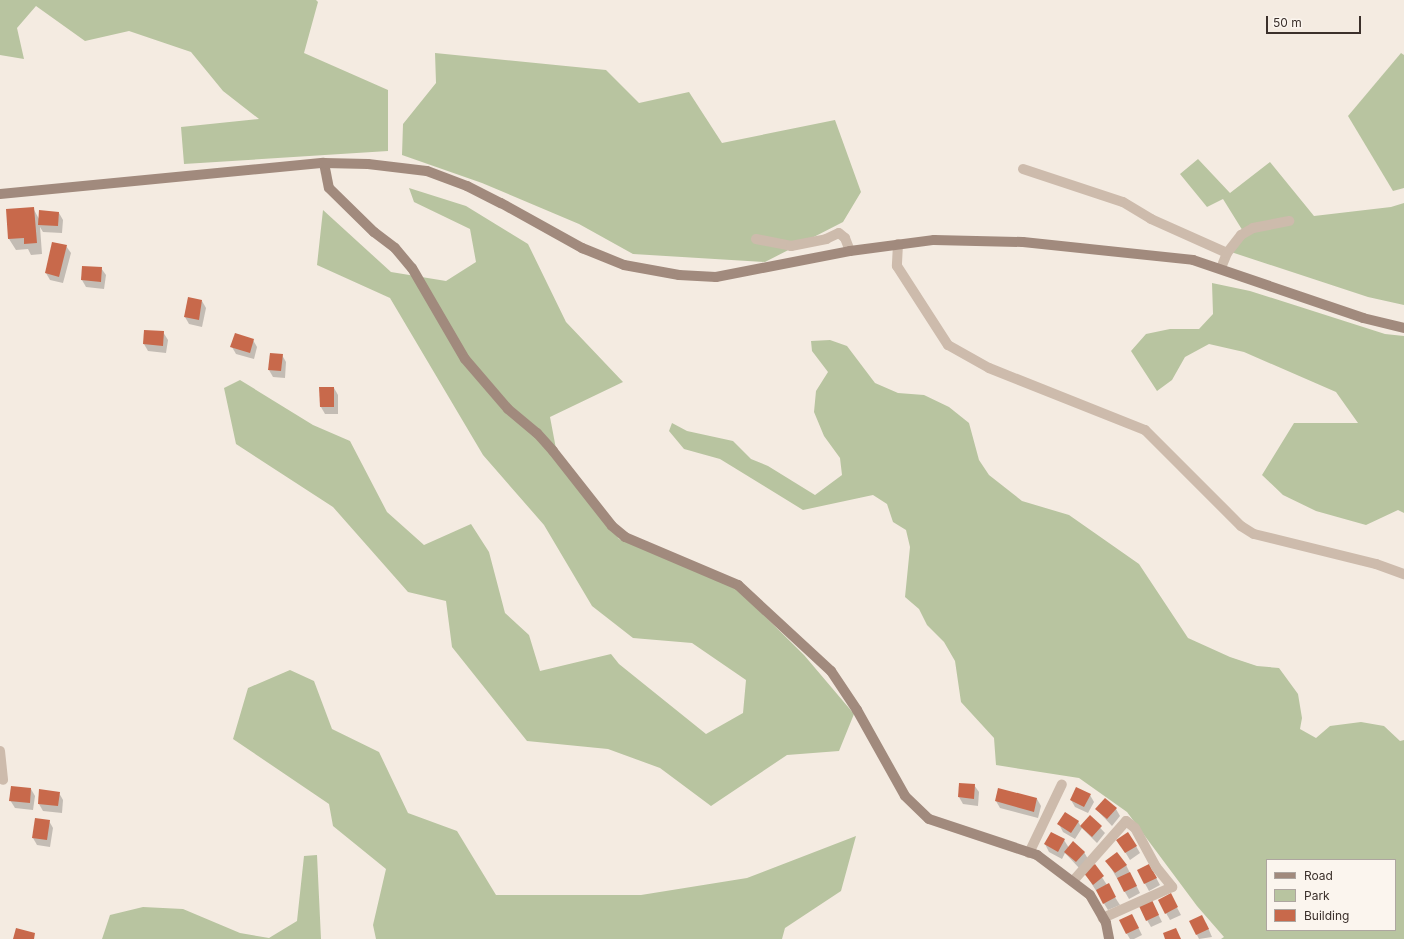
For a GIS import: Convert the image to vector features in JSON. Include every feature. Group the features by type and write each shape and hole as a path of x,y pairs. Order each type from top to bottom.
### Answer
{"street":[{"path":"324,163 329,188 374,232 395,248 412,268 465,359 508,409 537,433 553,451 612,526 625,537 738,585 831,671 856,710 905,796 929,819 1029,853 1073,881 1090,895 1103,918 1109,939"},
{"path":"0,194 324,163 368,164 427,171 501,203 582,248 624,264 679,275 724,276 850,251 934,240 1024,242 1171,256 1221,268 1363,318 1404,328"},
{"path":"1023,169 1123,202 1151,219 1227,253"},
{"path":"1221,268 1227,253 1241,235 1253,228 1289,221"},
{"path":"756,239 791,246 826,239 839,233 845,238 850,251"},
{"path":"898,244 897,266 948,345 989,368 1146,430 1241,526 1254,534 1376,564 1404,574"},
{"path":"0,751 3,780"},
{"path":"1029,853 1062,784"},
{"path":"1073,881 1126,821 1135,828 1156,867 1172,887 1103,918"}],"green space":[{"path":"0,0 316,0 318,2 304,53 388,90 388,151 184,164 181,127 259,119 223,91 191,52 129,31 85,41 36,6 17,28 24,59 0,55"},
{"path":"435,53 606,70 639,103 689,92 722,143 835,120 861,192 843,222 765,262 633,254 579,224 482,183 402,155 403,124 436,83"},
{"path":"1401,53 1404,55 1404,188 1393,191 1348,116"},
{"path":"1198,159 1230,193 1270,162 1314,216 1391,207 1404,203 1404,305 1368,297 1231,252 1246,236 1223,199 1207,207 1180,174"},
{"path":"409,188 466,206 528,244 566,322 623,382 550,417 557,454 619,539 736,588 804,655 854,714 839,751 787,755 711,806 660,768 608,749 527,741 452,647 446,601 408,592 333,507 236,444 224,388 240,380 313,425 350,441 387,512 424,545 471,524 489,552 505,613 529,635 540,671 611,654 619,664 706,734 743,713 746,680 692,643 633,638 592,606 544,525 483,455 390,298 317,265 323,210 391,272 446,281 476,262 470,229 414,202"},
{"path":"1212,283 1250,291 1385,334 1404,336 1404,513 1398,510 1366,525 1316,511 1283,495 1262,475 1294,423 1358,423 1336,392 1244,352 1209,344 1185,357 1172,380 1157,391 1131,351 1146,334 1170,329 1199,329 1213,314"},
{"path":"830,340 847,346 875,383 898,393 924,395 949,407 969,423 979,460 989,475 1022,501 1069,515 1139,564 1188,638 1230,657 1257,666 1279,668 1298,694 1302,718 1300,729 1316,738 1330,726 1361,722 1384,726 1400,741 1404,740 1404,939 1221,939 1224,937 1197,906 1127,812 1079,778 996,765 994,738 961,702 955,661 944,642 927,625 919,609 905,597 910,547 906,530 893,522 887,504 873,495 803,510 720,459 684,449 669,431 672,423 687,431 733,441 751,459 768,466 815,495 842,475 840,458 824,436 814,412 816,391 828,372 812,351 811,341"},
{"path":"290,670 314,681 332,729 379,752 408,813 457,831 496,895 641,895 747,878 856,836 841,891 785,928 782,939 376,939 373,925 386,869 333,826 329,804 233,739 248,688"},
{"path":"317,855 321,939 102,939 110,915 143,907 183,909 240,933 269,938 297,921 304,856"}],"building":[{"path":"34,207 37,243 24,244 24,238 8,239 6,209"},
{"path":"39,210 59,212 58,226 38,225"},
{"path":"52,242 67,245 59,277 45,273"},
{"path":"82,266 102,267 101,282 81,280"},
{"path":"188,297 202,300 199,320 184,317"},
{"path":"144,330 164,331 163,346 143,344"},
{"path":"235,333 254,339 250,353 230,347"},
{"path":"270,353 283,354 281,371 268,370"},
{"path":"319,387 334,387 334,407 320,407"},
{"path":"959,783 975,784 974,799 958,797"},
{"path":"11,786 31,788 30,803 9,801"},
{"path":"1076,787 1091,794 1084,807 1070,800"},
{"path":"998,788 1037,798 1034,812 995,801"},
{"path":"39,789 60,792 58,806 38,804"},
{"path":"1105,798 1117,808 1107,819 1095,809"},
{"path":"1065,812 1079,821 1071,833 1057,824"},
{"path":"1090,815 1102,826 1092,837 1080,826"},
{"path":"35,818 50,820 47,840 32,838"},
{"path":"1051,832 1065,839 1058,852 1044,844"},
{"path":"1128,832 1137,846 1125,853 1116,840"},
{"path":"1073,841 1085,852 1076,862 1064,852"},
{"path":"1117,852 1127,865 1115,873 1105,861"},
{"path":"1095,864 1104,876 1093,885 1083,872"},
{"path":"1149,864 1157,878 1144,884 1137,870"},
{"path":"1130,872 1137,886 1124,892 1117,878"},
{"path":"1109,883 1116,897 1103,904 1096,890"},
{"path":"1171,893 1178,907 1165,914 1158,900"},
{"path":"1152,900 1159,915 1146,921 1139,906"},
{"path":"1132,914 1139,928 1126,934 1119,920"},
{"path":"1202,915 1209,929 1196,935 1189,921"},
{"path":"16,928 35,933 34,939 13,939"},
{"path":"1176,928 1181,939 1165,939 1163,933"}]}
